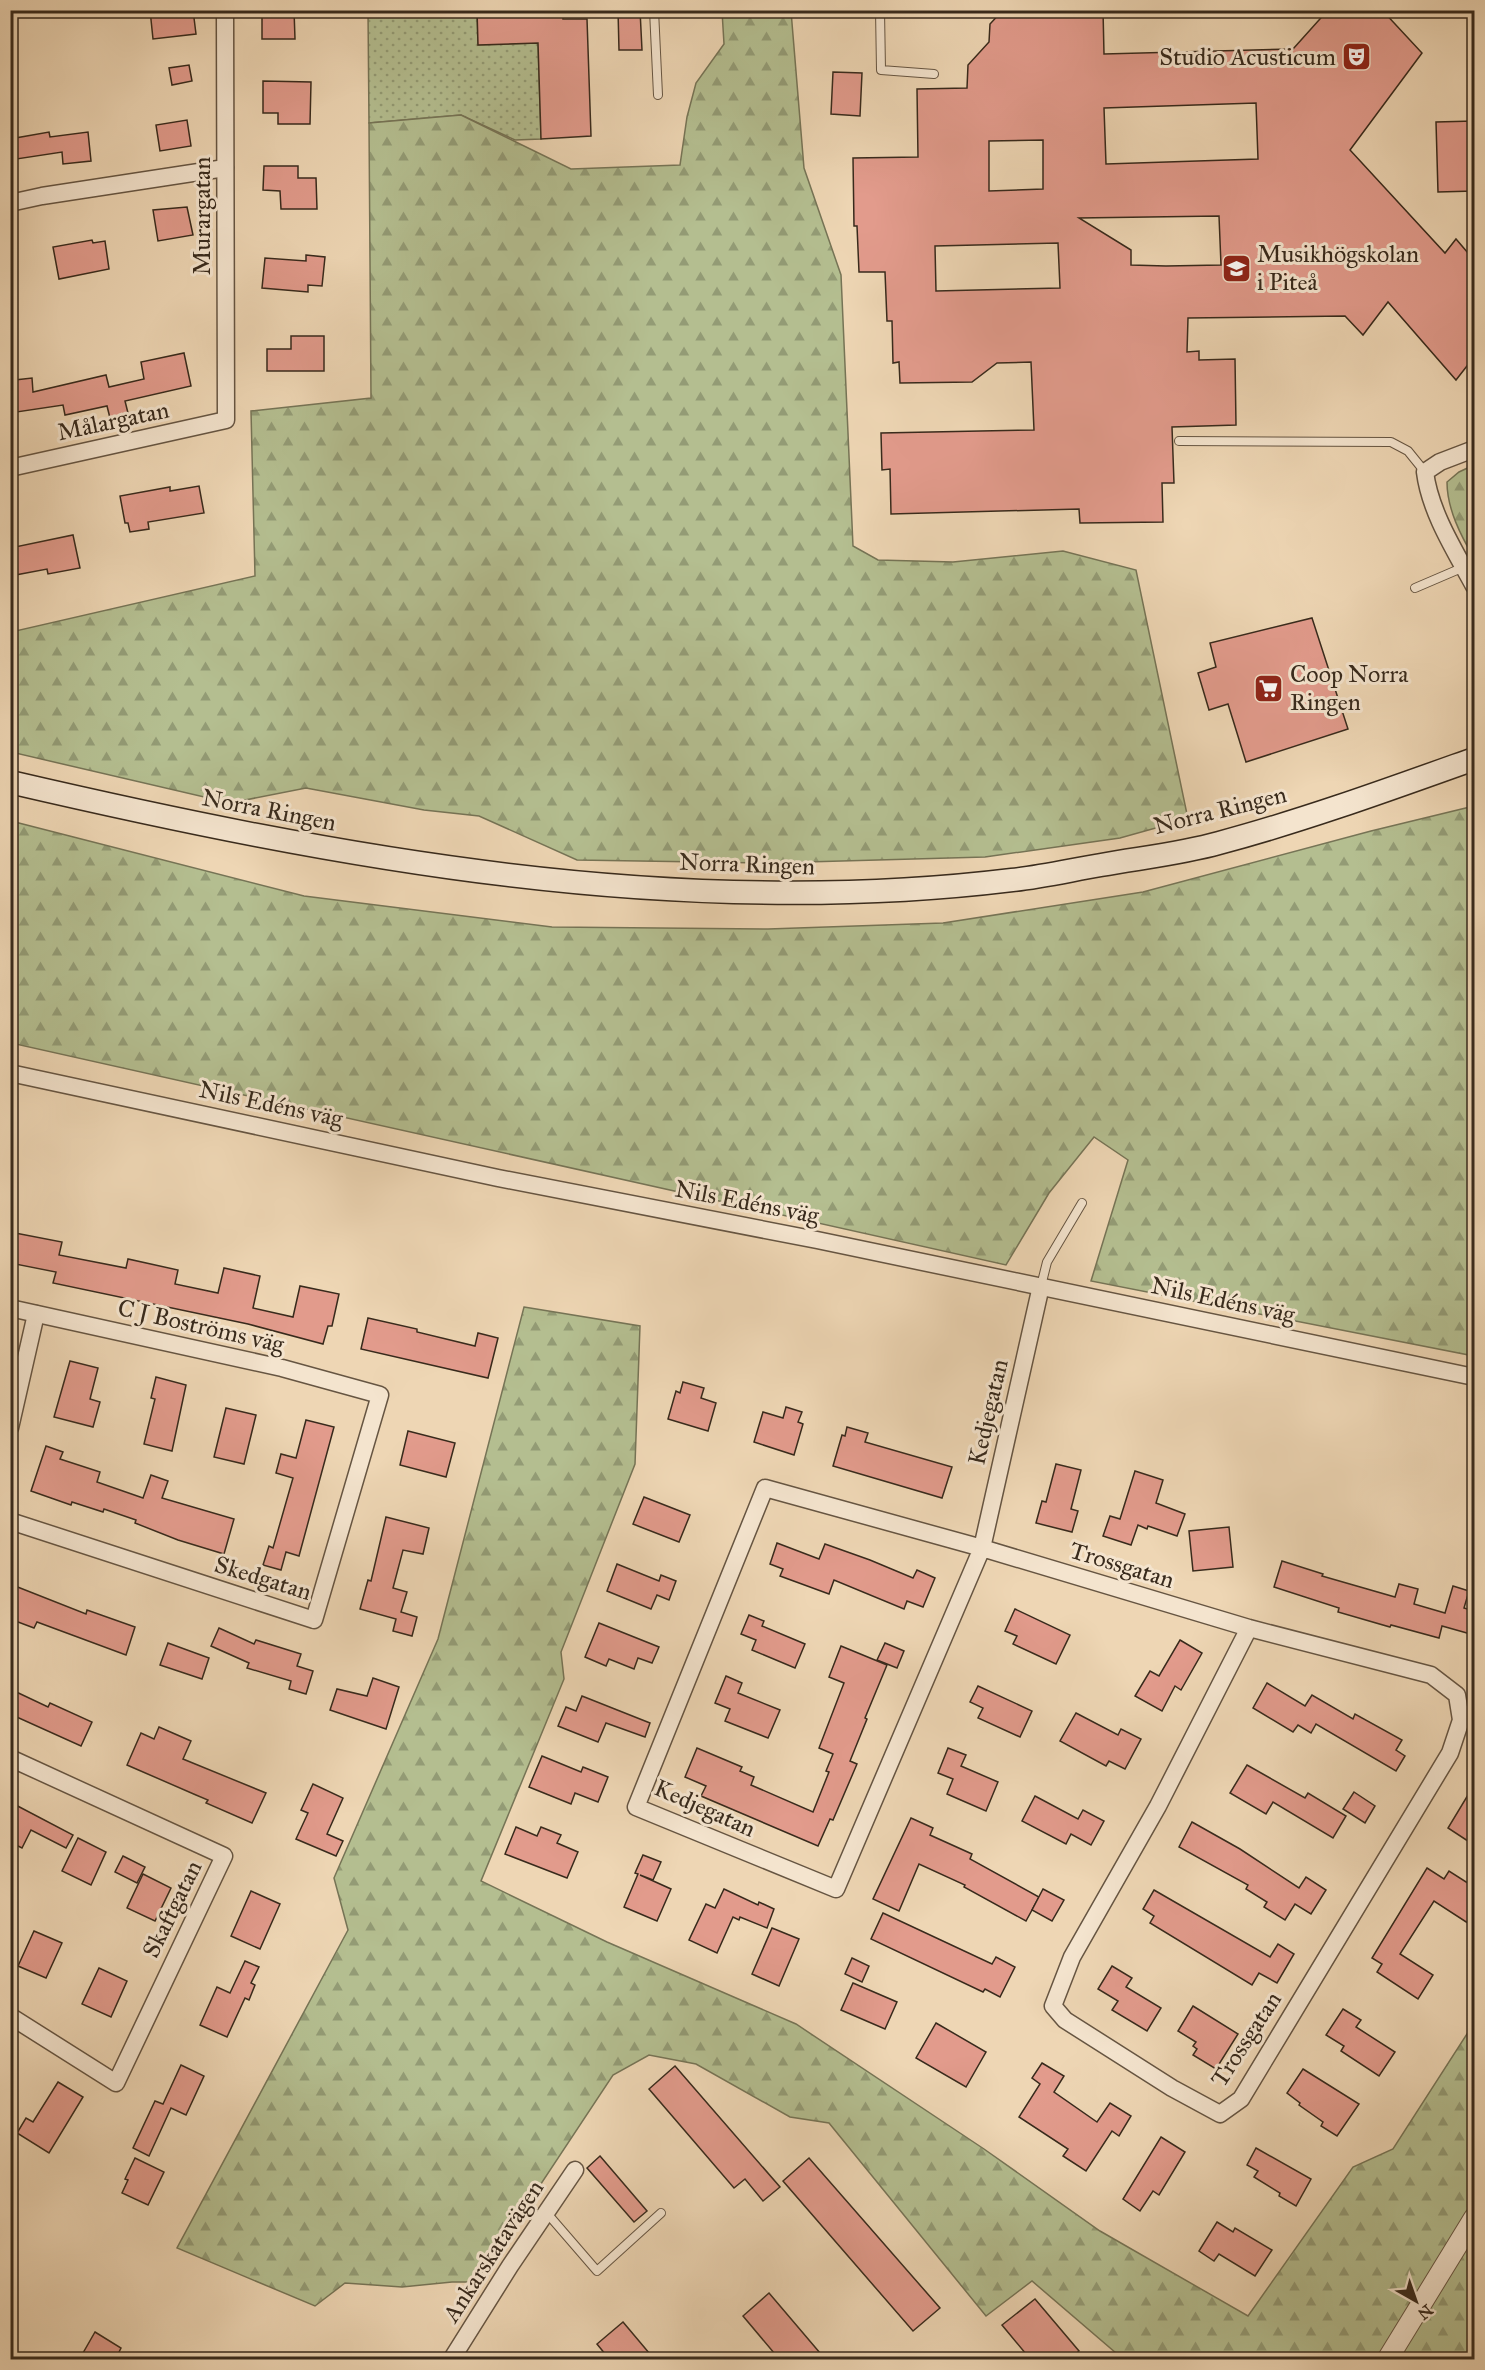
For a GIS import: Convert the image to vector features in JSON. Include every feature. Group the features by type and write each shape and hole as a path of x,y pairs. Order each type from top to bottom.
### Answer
{"main road":[{"name":"Norra Ringen","path":"10,782 142,813 327,849 475,871 540,879 701,891 811,894 926,888 1014,880 1216,844 1386,790 1474,759"}],"street":[{"name":"Murargatan","path":"225,10 226,420"},
{"path":"10,203 225,168"},
{"name":"Målargatan","path":"10,468 226,420"},
{"path":"1474,449 1440,462 1425,472 1427,490 1435,509 1474,586"},
{"name":"Nils Edéns väg","path":"10,1073 498,1178 1041,1286 1474,1377"},
{"name":"Kedjegatan","path":"982,1548 765,1488 636,1807 836,1889 982,1548 1041,1286"},
{"name":"C J Boströms väg","path":"10,1308 282,1368 380,1395"},
{"path":"10,1428 36,1314"},
{"name":"Skedgatan","path":"10,1521 314,1620 380,1395"},
{"name":"Trossgatan","path":"982,1548 1249,1628 1431,1675 1457,1695 1461,1720 1450,1753 1241,2099 1220,2114 1172,2088 1065,2020 1053,2006 1072,1958 1158,1806 1249,1628"},
{"name":"Skaftgatan","path":"10,1758 224,1856 116,2083 10,2016"},
{"name":"Ankarskatavägen","path":"452,2360 575,2170"},
{"path":"1387,2360 1474,2218"}],"lane":[{"path":"654,10 658,95"},
{"path":"880,10 881,70 934,74"},
{"path":"1179,441 1392,442 1408,451 1425,472"},
{"path":"1415,588 1464,567"},
{"path":"1041,1286 1047,1262 1082,1203"},
{"path":"546,2212 597,2271 661,2213"}],"green space":[{"path":"368,11 477,11 478,45 538,43 541,139 515,140 461,115 369,123"},
{"path":"722,11 791,11 804,168 841,275 853,546 878,560 953,562 1063,551 1136,570 1188,819 1120,838 985,857 770,863 577,860 479,816 424,810 306,788 230,803 11,752 11,632 255,576 251,411 371,398 369,123 461,115 571,169 680,165 687,117 696,83 724,44"},
{"path":"1474,465 1474,558 1452,512 1447,482 1459,472"},
{"path":"1474,806 1474,1356 1091,1281 1128,1160 1094,1137 1049,1193 1006,1265 11,1043 11,821 304,896 552,927 768,929 943,923 1143,892"},
{"path":"524,1307 640,1326 635,1464 561,1652 564,1679 481,1881 607,1942 796,2024 984,2149 1100,2231 1248,2316 1353,2167 1393,2149 1474,2023 1474,2359 1123,2359 1032,2281 986,2316 829,2123 790,2117 696,2064 649,2055 613,2075 476,2282 402,2287 345,2283 315,2306 177,2248 348,1930 334,1878 438,1639"}],"building":[{"path":"150,10 193,10 196,34 153,39"},
{"path":"262,10 294,10 295,39 262,39"},
{"path":"477,10 563,10 563,19 587,19 591,136 541,139 538,43 478,45"},
{"path":"618,10 640,10 642,50 619,50"},
{"name":"Musikhögskolan i Piteå","path":"1003,10 1103,10 1104,54 1293,49 1328,10 1382,10 1422,53 1350,150 1445,253 1456,239 1474,260 1474,357 1456,380 1388,302 1363,335 1345,316 1188,318 1187,352 1199,351 1199,360 1235,359 1236,425 1172,427 1174,483 1162,483 1163,522 1080,523 1079,509 891,514 890,469 882,470 881,433 1034,430 1031,362 997,363 972,382 900,383 899,362 893,363 892,321 887,321 885,272 859,272 857,226 854,226 853,158 918,157 917,89 967,88 968,65 989,42 990,24","holes":["1256,103 1258,159 1106,164 1104,108","1043,140 1043,189 989,191 989,141","1219,216 1221,265 1131,265 1131,250 1079,218","1058,243 1060,288 936,291 935,246"]},
{"path":"189,65 192,81 172,85 169,68"},
{"path":"833,72 862,73 860,116 831,114"},
{"path":"263,81 311,82 310,124 278,124 278,113 263,113"},
{"path":"187,120 191,146 160,151 156,125"},
{"path":"1474,121 1474,191 1438,192 1436,122"},
{"path":"49,132 50,137 88,132 91,161 63,164 62,152 10,160 10,139"},
{"path":"264,166 298,166 298,178 316,178 317,209 281,209 280,191 263,190"},
{"path":"187,207 193,235 158,241 153,210"},
{"path":"92,240 93,243 105,241 109,269 59,279 53,247"},
{"path":"306,255 325,257 322,286 308,285 308,292 262,288 265,258 306,261"},
{"path":"291,336 324,336 324,371 267,371 267,349 291,349"},
{"path":"184,353 191,386 125,401 128,413 110,418 107,406 65,415 63,405 10,413 10,388 16,387 15,380 32,378 33,392 106,375 109,387 144,379 141,362"},
{"path":"199,486 204,513 148,522 149,529 130,532 128,523 125,523 120,496 170,487 170,491"},
{"path":"73,535 80,568 48,574 47,569 10,576 10,548"},
{"name":"Coop Norra Ringen","path":"1312,618 1348,729 1246,762 1228,704 1209,710 1198,673 1216,667 1210,643"},
{"path":"10,1232 62,1242 59,1255 126,1268 128,1259 178,1270 175,1284 218,1293 224,1268 260,1276 253,1308 293,1317 300,1286 339,1294 332,1326 328,1326 323,1344 248,1324 53,1283 56,1272 10,1263"},
{"path":"368,1318 475,1346 478,1333 498,1338 488,1378 361,1349"},
{"path":"70,1361 98,1368 90,1399 100,1402 93,1427 54,1417"},
{"path":"156,1377 186,1385 172,1451 144,1444 155,1399 151,1398"},
{"path":"683,1382 704,1388 701,1398 716,1403 708,1431 668,1419 676,1391 680,1393"},
{"path":"786,1407 802,1412 798,1422 803,1424 794,1455 754,1442 763,1412 783,1418"},
{"path":"226,1408 256,1415 244,1464 214,1457"},
{"path":"306,1420 334,1427 299,1556 286,1552 281,1570 263,1565 269,1546 273,1548 293,1478 276,1473 281,1454 296,1458"},
{"path":"847,1427 868,1433 865,1442 952,1467 942,1498 833,1466 842,1435 845,1436"},
{"path":"408,1431 455,1443 446,1477 400,1465"},
{"path":"46,1446 63,1452 60,1459 100,1472 97,1482 143,1498 151,1475 168,1481 162,1498 234,1519 224,1554 178,1540 135,1523 136,1520 104,1509 103,1512 72,1502 71,1505 31,1491"},
{"path":"1056,1464 1081,1470 1071,1509 1078,1511 1072,1532 1036,1523 1042,1501 1046,1502"},
{"path":"1135,1471 1163,1480 1156,1503 1185,1514 1177,1536 1138,1525 1131,1545 1103,1536 1110,1516 1120,1519"},
{"path":"644,1497 690,1515 679,1542 633,1524"},
{"path":"386,1517 429,1528 423,1554 403,1550 393,1588 407,1592 401,1612 417,1617 412,1636 393,1631 396,1619 360,1609 368,1580 371,1581"},
{"path":"1229,1527 1233,1567 1193,1571 1189,1531"},
{"path":"777,1543 819,1559 825,1544 913,1578 917,1570 935,1578 923,1607 907,1601 904,1609 834,1580 829,1594 780,1576 783,1569 770,1564"},
{"path":"1282,1561 1323,1574 1322,1576 1395,1597 1399,1584 1418,1589 1414,1604 1445,1613 1453,1586 1469,1591 1464,1608 1474,1611 1474,1635 1442,1626 1439,1638 1338,1612 1339,1608 1274,1587"},
{"path":"617,1564 659,1581 661,1575 676,1581 669,1600 657,1595 651,1609 607,1591"},
{"path":"10,1584 86,1614 87,1610 135,1627 126,1655 37,1622 34,1628 10,1619"},
{"path":"1015,1609 1070,1635 1056,1664 1013,1644 1017,1636 1005,1631"},
{"path":"749,1615 764,1621 762,1626 805,1644 795,1668 752,1650 756,1640 741,1634"},
{"path":"599,1623 659,1647 652,1663 638,1658 634,1669 609,1659 606,1666 585,1657"},
{"path":"219,1628 254,1644 256,1640 301,1654 297,1666 313,1671 306,1694 289,1689 291,1681 247,1668 249,1663 211,1646"},
{"path":"1180,1640 1202,1653 1181,1690 1175,1686 1162,1711 1135,1696 1150,1671 1159,1676"},
{"path":"168,1643 209,1658 202,1679 160,1665"},
{"path":"885,1643 904,1651 897,1668 877,1660"},
{"path":"841,1646 887,1665 850,1761 857,1764 833,1820 830,1819 818,1846 701,1796 706,1786 685,1777 697,1748 742,1767 740,1771 754,1777 751,1785 813,1812 829,1772 826,1771 833,1754 819,1748 844,1683 829,1677"},
{"path":"726,1676 742,1683 738,1693 780,1710 768,1738 725,1721 730,1709 715,1703"},
{"path":"373,1678 399,1687 386,1729 330,1710 337,1689 367,1696"},
{"path":"1267,1683 1305,1706 1312,1695 1353,1719 1355,1714 1402,1740 1396,1750 1405,1756 1396,1771 1316,1724 1311,1733 1298,1725 1293,1732 1253,1708"},
{"path":"978,1686 1032,1711 1020,1737 978,1718 983,1708 970,1702"},
{"path":"10,1689 48,1707 50,1703 92,1722 81,1746 10,1714"},
{"path":"582,1696 650,1723 645,1737 606,1723 598,1742 558,1726 566,1707 576,1711"},
{"path":"1076,1713 1118,1735 1121,1729 1141,1739 1125,1769 1109,1761 1106,1766 1060,1741"},
{"path":"159,1727 191,1741 183,1759 266,1793 252,1823 206,1803 208,1800 127,1765 141,1733 154,1739"},
{"path":"948,1748 966,1755 961,1766 998,1782 986,1811 947,1794 953,1779 938,1773"},
{"path":"542,1756 581,1772 583,1767 608,1777 598,1802 575,1793 571,1804 529,1787"},
{"path":"1247,1765 1305,1798 1308,1793 1346,1816 1333,1838 1273,1802 1266,1814 1230,1793"},
{"path":"313,1784 343,1798 327,1834 343,1841 336,1856 296,1839 308,1813 301,1810"},
{"path":"1474,1785 1474,1845 1448,1828"},
{"path":"1354,1792 1375,1806 1365,1823 1343,1809"},
{"path":"1035,1796 1078,1819 1083,1810 1104,1821 1091,1845 1071,1834 1066,1844 1022,1821"},
{"path":"10,1802 73,1835 66,1848 31,1830 22,1848 10,1842"},
{"path":"911,1818 933,1828 930,1835 972,1854 970,1859 1039,1897 1026,1921 964,1887 965,1885 919,1864 899,1911 873,1899"},
{"path":"1192,1822 1240,1849 1299,1888 1306,1877 1326,1890 1311,1914 1295,1904 1285,1920 1264,1907 1267,1902 1246,1889 1248,1885 1179,1847"},
{"path":"516,1827 537,1836 541,1827 561,1835 557,1843 578,1852 567,1878 505,1854"},
{"path":"78,1838 106,1852 91,1885 62,1871"},
{"path":"643,1855 661,1862 653,1880 640,1875 671,1889 657,1921 624,1907 638,1874 635,1873"},
{"path":"123,1856 145,1867 137,1883 115,1872"},
{"path":"1427,1868 1444,1879 1449,1871 1474,1887 1474,1927 1434,1901 1400,1954 1433,1975 1418,1999 1377,1972 1382,1964 1372,1958"},
{"path":"143,1874 171,1888 155,1921 127,1908"},
{"path":"724,1889 758,1905 759,1902 774,1909 767,1928 740,1917 739,1920 733,1917 717,1953 689,1940 706,1904 715,1908"},
{"path":"1043,1889 1064,1900 1052,1921 1032,1910"},
{"path":"1154,1890 1270,1957 1278,1944 1294,1954 1277,1983 1259,1973 1252,1985 1150,1923 1154,1916 1143,1909"},
{"path":"251,1891 280,1904 260,1949 231,1936"},
{"path":"883,1913 992,1964 996,1957 1015,1967 1000,1997 985,1989 983,1992 871,1939"},
{"path":"772,1928 799,1939 779,1986 752,1974"},
{"path":"34,1931 62,1943 46,1978 18,1966"},
{"path":"852,1958 869,1966 862,1982 845,1974"},
{"path":"245,1961 259,1967 251,1983 255,1985 249,2000 245,1998 227,2037 200,2025 217,1987 230,1993"},
{"path":"1112,1966 1132,1978 1126,1987 1161,2008 1147,2031 1112,2010 1118,2001 1098,1989"},
{"path":"99,1968 127,1981 111,2017 82,2004"},
{"path":"853,1983 897,2002 885,2029 841,2010"},
{"path":"1193,2006 1238,2034 1216,2069 1193,2055 1197,2049 1193,2046 1196,2042 1178,2031"},
{"path":"1343,2009 1361,2020 1356,2027 1395,2052 1379,2076 1341,2051 1344,2046 1326,2035"},
{"path":"936,2023 986,2052 966,2087 916,2058"},
{"path":"1042,2063 1064,2076 1054,2092 1097,2122 1110,2103 1131,2116 1119,2136 1112,2131 1086,2171 1063,2156 1068,2149 1019,2117 1040,2084 1032,2078"},
{"path":"181,2065 204,2076 186,2115 171,2108 149,2156 133,2148 155,2101 163,2104"},
{"path":"675,2066 780,2187 763,2201 745,2179 734,2188 649,2089"},
{"path":"1303,2069 1359,2104 1337,2136 1321,2126 1323,2122 1299,2105 1300,2103 1287,2093"},
{"path":"58,2082 83,2097 49,2153 17,2133 26,2118 33,2122"},
{"path":"1161,2137 1185,2152 1159,2195 1153,2191 1140,2211 1123,2199"},
{"path":"1256,2148 1311,2179 1296,2206 1254,2177 1258,2171 1247,2165"},
{"path":"600,2156 647,2211 634,2222 587,2168"},
{"path":"135,2158 164,2172 148,2205 122,2193 128,2180 125,2179"},
{"path":"809,2158 940,2308 913,2331 783,2181"},
{"path":"1217,2222 1233,2232 1235,2228 1272,2250 1255,2276 1219,2254 1214,2261 1199,2251"},
{"path":"769,2293 826,2360 780,2360 743,2316"},
{"path":"1035,2299 1079,2351 1069,2360 1031,2360 1002,2325"},
{"path":"623,2322 655,2360 610,2360 597,2344"},
{"path":"95,2332 121,2348 115,2360 79,2360"}],"place":[{"name":"Studio Acusticum","path":"1357,57"},
{"name":"Musikhögskolan i Piteå","path":"1236,268"},
{"name":"Coop Norra Ringen","path":"1269,688"}]}
